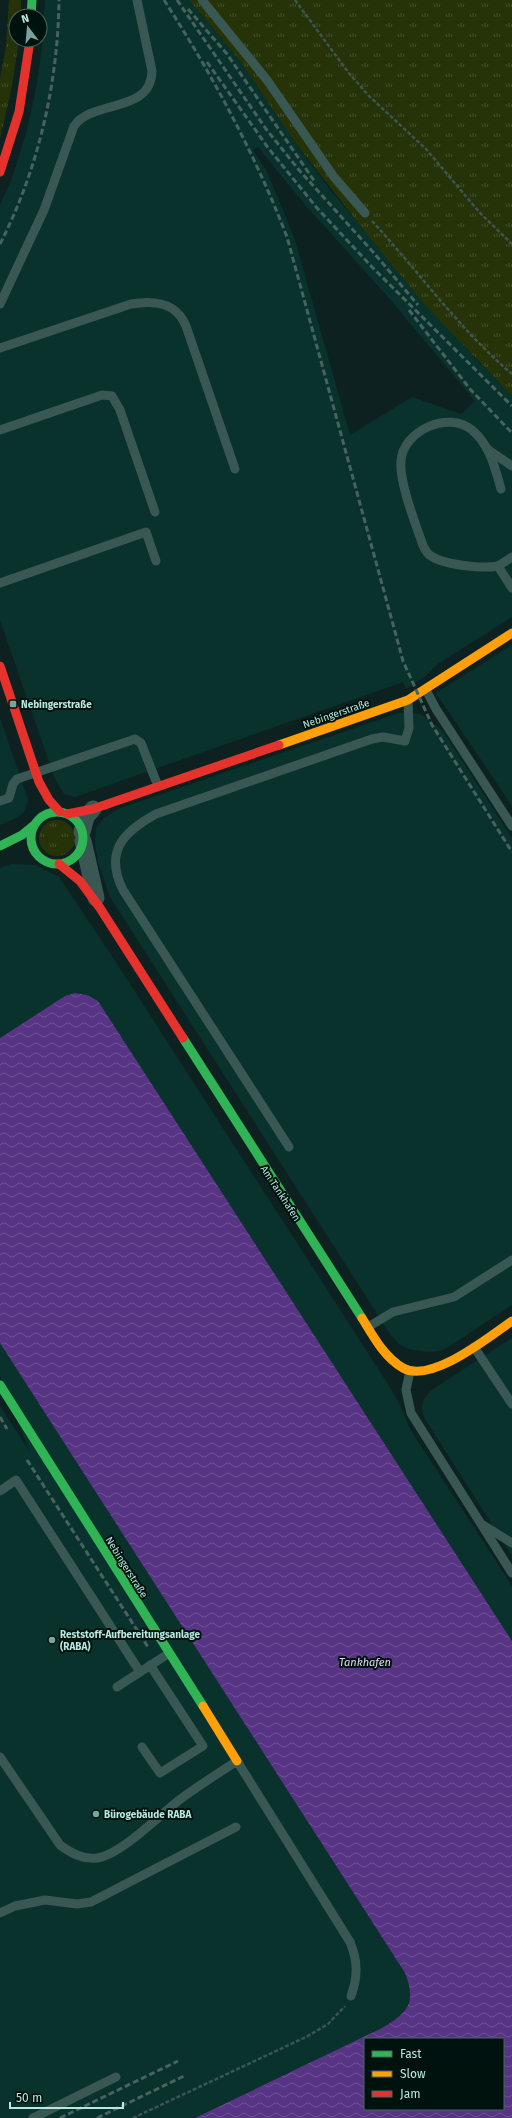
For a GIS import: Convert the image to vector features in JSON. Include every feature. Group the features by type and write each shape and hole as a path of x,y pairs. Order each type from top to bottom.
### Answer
{"street":[{"path":"0,172 19,112 29,48"},
{"name":"Nebingerstraße","path":"64,813 93,809 408,700 426,690 512,633"},
{"path":"0,666 40,782 49,800 64,813 77,821 82,837"},
{"path":"40,782 43,804 40,818"},
{"path":"0,850 36,854 48,863 59,864 73,859 78,853 86,817 93,809"},
{"path":"0,846 22,835 40,818 51,812 64,813"},
{"path":"33,826 31,841 36,854"},
{"name":"Am Tankhafen","path":"82,837 90,876 100,908"},
{"name":"Am Tankhafen","path":"59,864 80,882 100,908 380,1347 394,1361 410,1371"},
{"path":"410,1371 430,1370 451,1360 512,1321"},
{"name":"Nebingerstraße","path":"0,1385 168,1654 237,1761"}],"lane":[{"path":"0,304 44,210 74,126 83,118 130,101 142,94 149,87 152,80 152,70 137,0"},
{"path":"202,0 267,80 334,177 365,214"},
{"path":"0,348 131,304 151,302 167,305 180,314 186,326 235,468"},
{"path":"0,430 102,395 112,396 120,410 154,512"},
{"path":"512,466 487,449 472,430 464,425 443,423 430,426 409,440 401,460 402,475 426,552 441,560 488,568 498,566 512,556"},
{"path":"487,449 501,489"},
{"path":"0,583 146,532 156,560"},
{"path":"498,566 511,583"},
{"path":"426,690 512,826"},
{"path":"289,1147 123,890 118,879 117,854 123,838 134,826 156,814 372,739 383,736 405,741 409,728 408,700"},
{"path":"0,801 9,798 11,789 18,779 134,739 141,744 158,786"},
{"path":"368,1327 393,1312 454,1297 512,1260"},
{"path":"474,1346 512,1404"},
{"path":"410,1371 406,1390 411,1413 512,1573"},
{"path":"0,1491 16,1480 140,1672"},
{"path":"480,1523 512,1544"},
{"path":"117,1687 168,1654"},
{"path":"142,1747 160,1773 202,1746 150,1665"},
{"path":"0,1756 60,1845 73,1854 88,1858 98,1858 114,1851 133,1839 185,1795 237,1761 350,1942 357,1968 356,1982 351,1996"},
{"path":"0,1913 15,1906 45,1900 77,1904 92,1902 236,1827"},
{"path":"33,2118 116,2077"}],"path":[{"path":"295,0 322,39 369,96 426,150 480,213 512,244"},
{"path":"365,214 406,258 476,342 512,374"},
{"path":"133,2118 308,2036 328,2024 343,2009 351,1996"}],"shaded area":[{"path":"45,0 189,0 240,61 294,141 331,191 470,353 512,396 512,617 438,664 424,677 406,689 403,682 75,797 64,794 55,779 0,620 0,205 12,178 26,134 36,89 42,48 48,48 48,8 44,8","holes":["258,147 301,200 388,297 475,401 461,414 412,397 350,435 295,240 268,174 253,150"]},
{"path":"512,645 512,806 436,693"},
{"path":"411,712 422,715 443,731 512,838 512,1305 450,1346 440,1351 429,1352 408,1349 398,1343 390,1334 110,897 98,862 95,843 96,828 104,818 118,809 399,713"},
{"path":"0,718 28,800 24,812 18,817 0,825"},
{"path":"11,864 36,865 59,877 110,953 386,1381 398,1401 410,1429 512,1586 512,1641 98,1001 87,995 75,993 65,996 0,1038 0,868"},
{"path":"512,1338 512,1556 425,1419 422,1410 423,1401 430,1391"},
{"path":"0,1343 405,1973 410,1986 410,1997 407,2007 398,2018 382,2028 195,2118 0,2118 0,1406 30,1452 0,1376"}],"green space":[{"path":"9,0 21,0 21,8 8,8"},
{"path":"189,0 512,0 512,396 425,305 370,238 294,141 240,61"},
{"path":"8,15 8,48 18,48 12,86 0,139 0,79 6,46"},
{"path":"54,820 60,820 70,825 75,838 70,851 60,856 54,856 44,851 39,841 39,835 44,825"}],"water":[{"name":"Tankhafen","path":"75,993 87,995 98,1001 512,1641 512,2118 195,2118 391,2023 407,2006 410,2000 410,1992 405,1973 0,1343 0,1038 65,996"}],"railway":[{"path":"0,244 25,186 43,126 55,63 59,0"},
{"path":"164,0 182,28 232,115 261,175 287,237 403,661 432,725 512,852"},
{"path":"177,0 266,129 299,170 373,252 418,305"},
{"path":"188,9 227,54 315,182"},
{"path":"207,62 269,149 317,208 373,268 512,406"},
{"path":"409,310 470,389 512,433"},
{"path":"0,1417 7,1429"},
{"path":"27,1460 148,1647"},
{"path":"60,2118 178,2061"},
{"path":"97,2118 184,2076"}],"traffic: fast":[{"path":"32,0 32,8"},
{"path":"52,812 62,812 76,819 83,833 83,838 83,843 76,857 62,864 52,864 42,860 35,853 31,843 31,833 35,823 42,816 52,812"},
{"path":"0,846 22,835 33,826"},
{"path":"183,1038 362,1318"},
{"path":"0,1385 203,1706"}],"traffic: slow":[{"path":"279,745 408,700 512,633"},
{"path":"362,1318 370,1332 390,1358 403,1368 415,1371 429,1370 444,1364 475,1347 512,1321"},
{"path":"203,1706 237,1761"}],"traffic: jam":[{"path":"0,172 19,112 29,48"},
{"path":"0,666 39,782 49,800 60,812"},
{"path":"67,814 93,809 279,745"},
{"path":"59,864 80,881 100,908 183,1038"}],"place":[{"name":"Nebingerstraße","path":"13,704"},
{"name":"Reststoff-Aufbereitungsanlage (RABA)","path":"52,1640"},
{"name":"Bürogebäude RABA","path":"96,1814"}]}
